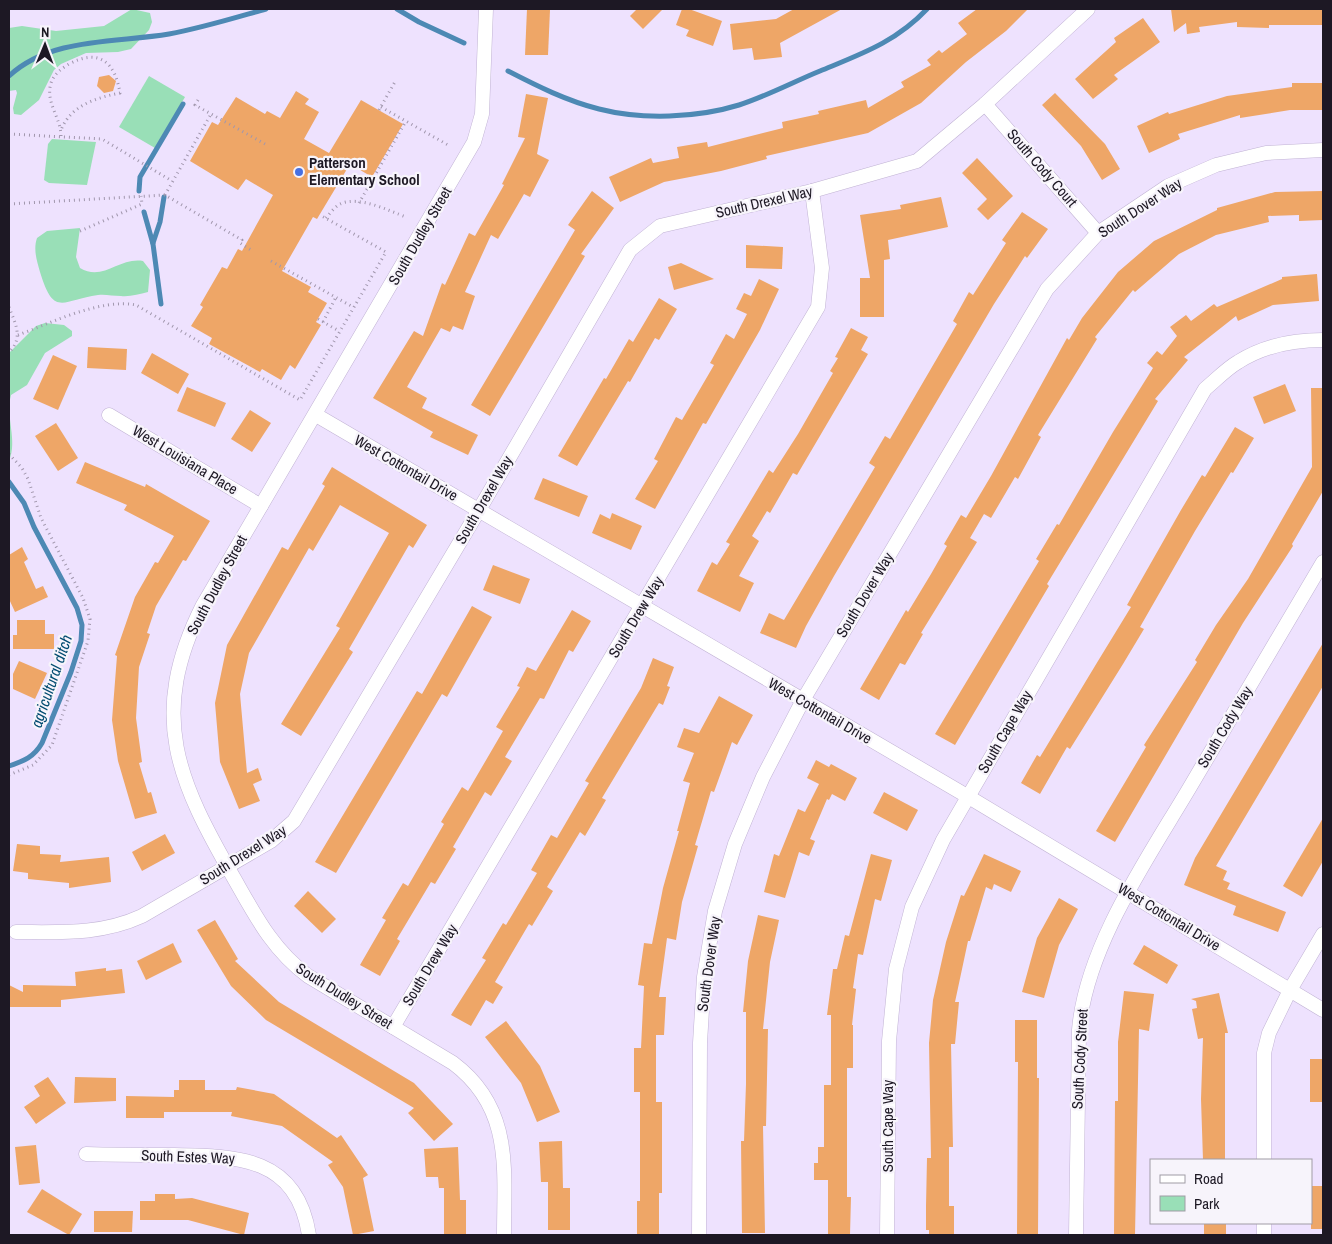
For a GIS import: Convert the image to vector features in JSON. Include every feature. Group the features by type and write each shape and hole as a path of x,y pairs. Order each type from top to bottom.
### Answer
{"street":[{"name":"South Dudley Street","path":"486,9 482,114 474,142 195,622 183,651 174,698 175,734 184,777 196,809 262,928 282,955 308,976 461,1069 474,1081 491,1107 498,1125 503,1148 504,1235"},
{"name":"South Drexel Way","path":"16,932 96,931 124,924 142,916 281,834 301,812 630,250 660,226 812,191 917,161 985,104 1088,9"},
{"name":"South Cody Court","path":"985,104 1098,233"},
{"name":"South Dover Way","path":"699,1235 700,1043 708,946 725,876 748,810 803,700 1047,290 1098,233 1168,186 1216,165 1266,153 1323,150"},
{"name":"South Drew Way","path":"394,1027 818,307 822,268 812,191"},
{"name":"South Cape Way","path":"887,1235 889,1041 896,969 912,908 942,840 1205,389 1238,362 1269,348 1300,340 1323,340"},
{"name":"West Cottontail Drive","path":"316,414 968,796 1323,1010"},
{"name":"West Louisiana Place","path":"109,415 261,506"},
{"name":"South Cody Way","path":"1128,892 1323,562"},
{"name":"South Cody Street","path":"1076,1235 1080,1015 1092,970 1128,892"},
{"path":"1264,1159 1264,1053 1269,1033 1290,990 1323,934"},
{"name":"South Estes Way","path":"86,1154 216,1156 252,1162 275,1175 293,1193 304,1214 309,1235"}],"path":[{"path":"61,130 70,115 84,105 101,97 120,93 118,82 112,70 99,58 91,56 82,58 57,72 52,80 49,95 61,130 61,136"},
{"path":"396,80 380,109 406,121 448,145"},
{"path":"198,100 195,105 265,144"},
{"path":"165,195 211,114"},
{"path":"359,203 406,121"},
{"path":"9,134 102,139 172,181"},
{"path":"9,204 165,195 242,240 240,243 251,250"},
{"path":"80,231 142,204 141,196"},
{"path":"326,218 340,204 359,203 406,217"},
{"path":"18,335 101,307 119,304 136,305 300,400 386,252 320,214"},
{"path":"271,260 353,307"},
{"path":"323,322 336,298"},
{"path":"9,308 18,335 14,347 9,352"},
{"path":"318,319 339,331"},
{"path":"9,454 22,468 28,479 41,518 83,598 91,626 88,641 52,745 33,765 9,775"}],"green space":[{"path":"132,9 150,13 152,22 149,30 131,49 118,52 86,53 61,64 54,70 39,100 21,115 14,114 13,108 17,93 16,90 9,91 9,28 22,26 56,31 104,26"},
{"path":"149,76 185,97 155,148 119,127"},
{"path":"52,139 96,142 87,185 49,183 44,180 48,144"},
{"path":"80,228 76,257 80,268 88,272 96,272 104,271 126,262 143,261 150,270 148,292 128,296 98,295 61,303 55,301 50,296 40,272 35,251 37,238 47,231"},
{"path":"45,323 64,325 72,331 72,336 45,353 27,385 11,395 9,412 9,353 36,326"},
{"path":"9,412 12,437 9,461"}],"building":[{"path":"527,9 550,10 548,55 525,55"},
{"path":"637,9 663,9 643,29 630,16"},
{"path":"682,9 689,9 722,21 713,46 686,36 689,30 676,25"},
{"path":"794,9 842,9 780,43 782,57 754,60 752,48 733,50 730,24 776,19"},
{"path":"977,9 1028,9 1006,31 966,62 921,103 868,133 766,156 767,159 721,171 664,182 620,202 609,177 651,158 653,163 679,158 677,147 707,142 708,147 783,128 782,122 819,114 818,111 866,100 868,108 904,87 901,82 931,65 927,60 939,50 942,53 967,34 958,23"},
{"path":"1171,9 1323,9 1323,25 1269,25 1269,28 1237,27 1237,22 1199,27 1200,32 1187,34 1186,23 1174,32"},
{"path":"1143,18 1160,42 1114,75 1118,79 1093,99 1075,79 1116,42 1114,38"},
{"path":"109,75 116,81 113,91 104,93 97,86 99,77"},
{"path":"1292,83 1323,83 1323,110 1290,110 1240,118 1240,115 1178,134 1180,139 1149,153 1137,126 1168,112 1169,114 1227,96 1292,87"},
{"path":"296,91 309,99 305,104 319,112 304,139 329,153 361,100 403,124 372,177 350,164 317,219 313,217 282,271 311,287 308,292 327,303 316,322 321,325 295,369 290,365 281,380 262,369 260,372 209,344 212,338 191,326 203,307 200,305 222,267 227,269 238,249 242,251 273,195 246,179 238,190 190,161 212,122 218,125 236,97 265,114 267,111 280,118"},
{"path":"1055,93 1105,144 1120,169 1102,180 1081,146 1042,105"},
{"path":"526,94 548,98 537,154 549,160 530,197 524,194 498,239 491,235 465,292 475,296 463,330 453,326 450,332 441,328 407,387 427,398 422,408 478,435 468,455 430,437 433,432 373,398 414,331 423,336 442,283 445,285 469,233 475,236 504,185 502,184 525,138 518,137"},
{"path":"977,158 1013,196 988,220 977,209 987,199 962,173"},
{"path":"592,191 614,208 581,254 585,256 490,416 471,405 575,230 568,225"},
{"path":"1323,191 1323,220 1299,221 1299,215 1268,216 1269,222 1216,235 1179,254 1135,292 1133,290 1095,337 1097,339 1038,435 1041,437 1018,479 1015,477 991,518 984,514 970,538 977,542 921,633 923,634 905,665 900,663 879,700 860,689 906,610 908,612 931,574 947,546 944,544 961,515 966,518 991,476 1067,338 1069,340 1082,318 1118,272 1154,241 1217,210 1217,208 1275,192"},
{"path":"941,197 948,227 888,240 890,259 884,260 884,317 860,317 860,278 870,278 860,215 901,209 900,205"},
{"path":"1022,212 1048,229 1027,258 1025,256 994,304 834,576 796,648 760,633 769,613 784,620 875,467 869,463 885,436 890,439 957,324 953,321 969,292 973,295 1006,243 1002,240"},
{"path":"746,245 783,247 782,269 746,268"},
{"path":"681,263 714,279 674,290 668,267"},
{"path":"1317,274 1319,301 1273,305 1238,321 1236,316 1184,357 1188,360 1155,399 1158,401 1047,584 1049,586 955,745 935,734 1039,561 1036,559 1057,524 1059,525 1153,368 1147,363 1157,351 1162,355 1177,336 1170,327 1186,315 1191,321 1214,304 1217,307 1282,279 1282,277"},
{"path":"759,279 779,289 760,330 706,424 703,423 655,509 635,499 658,461 654,459 676,417 682,420 714,365 710,363 726,334 734,339 747,314 736,309 744,293 751,296"},
{"path":"659,298 677,309 659,340 655,338 630,382 628,381 577,466 558,456 604,378 606,379 629,339 633,342"},
{"path":"851,328 868,337 861,350 868,354 797,475 793,473 770,513 767,511 752,536 759,541 739,576 754,583 740,612 697,591 712,562 717,565 730,544 726,542 769,470 773,473 798,434 833,373 830,371 838,358 835,357"},
{"path":"88,347 127,349 126,370 87,368"},
{"path":"152,353 189,374 178,394 141,373"},
{"path":"53,355 77,366 58,410 33,399"},
{"path":"1285,384 1296,411 1264,424 1253,397"},
{"path":"187,387 226,403 215,427 177,411"},
{"path":"1311,388 1323,388 1323,491 1292,544 1293,546 1243,623 1115,842 1096,831 1146,747 1144,745 1197,662 1195,660 1216,625 1248,579 1312,467"},
{"path":"250,410 271,423 252,452 231,439"},
{"path":"56,423 78,458 58,471 35,436"},
{"path":"1235,427 1254,438 1195,531 1140,627 1144,629 1123,664 1070,749 1067,747 1040,794 1021,783 1037,755 1040,757 1131,607 1127,605 1181,510 1202,475 1205,477"},
{"path":"85,462 145,487 146,484 210,521 186,561 183,560 156,606 147,633 150,634 139,667 136,718 142,762 139,763 148,793 151,792 157,813 135,819 118,761 112,720 117,656 115,655 135,597 155,562 158,563 174,536 124,510 127,505 76,483"},
{"path":"332,467 427,525 413,548 409,545 349,649 353,652 301,736 281,724 340,628 336,626 389,533 340,505 313,551 309,548 249,653 240,694 247,773 258,768 262,780 253,784 260,801 239,809 220,762 215,703 227,645 282,547 288,550 325,486 322,484"},
{"path":"543,478 588,496 579,517 534,499"},
{"path":"612,513 642,526 631,550 592,533 600,514 610,519"},
{"path":"22,547 28,559 24,562 36,589 43,586 48,597 15,612 9,599 9,555"},
{"path":"493,565 530,579 520,604 483,590"},
{"path":"472,606 492,617 447,697 442,694 336,873 315,862 417,691 422,694"},
{"path":"572,610 591,621 573,652 569,650 544,699 540,698 505,757 512,761 491,796 485,792 453,847 456,849 435,884 431,882 397,939 400,941 380,976 360,965 386,920 382,918 403,883 408,886 444,824 441,822 462,787 468,791 503,731 496,727 520,687 517,686 527,667 536,671"},
{"path":"17,620 45,620 45,634 54,634 54,649 13,649 13,635 17,635"},
{"path":"1323,643 1323,686 1216,866 1227,871 1223,880 1230,883 1227,889 1286,912 1278,932 1233,915 1236,906 1184,885 1195,858"},
{"path":"653,658 674,667 667,686 670,687 663,705 659,703 602,798 606,800 585,836 580,832 547,887 553,891 532,926 529,924 495,982 503,987 493,1004 486,1000 471,1026 451,1015 486,960 482,958 503,923 506,925 537,873 531,870 551,835 557,838 589,783 585,781 641,688"},
{"path":"19,661 47,673 35,699 13,689 13,674"},
{"path":"719,696 753,715 737,745 732,742 714,792 711,791 695,845 698,846 682,902 676,940 667,938 659,997 666,997 664,1035 656,1035 656,1102 662,1102 662,1193 659,1193 659,1235 637,1235 637,1201 640,1201 640,1092 634,1092 634,1048 641,1048 644,986 638,985 644,943 652,944 663,888 690,783 683,781 694,753 677,747 684,728 699,733"},
{"path":"816,760 829,767 831,764 857,778 845,801 832,794 829,800 827,799 810,839 815,841 809,856 799,852 785,898 764,892 774,854 779,856 798,809 805,812 819,784 807,778"},
{"path":"884,792 918,810 907,831 873,813"},
{"path":"1323,818 1323,861 1302,897 1283,886"},
{"path":"165,834 175,853 142,871 132,852"},
{"path":"17,844 40,846 40,854 61,855 60,862 109,857 111,882 69,888 69,883 28,879 28,873 13,871"},
{"path":"871,854 892,860 881,901 875,899 863,955 858,954 853,988 856,989 852,1025 853,1068 847,1068 847,1197 851,1197 850,1235 828,1235 828,1180 814,1180 814,1163 818,1163 818,1147 824,1147 824,1085 831,1085 831,1015 827,1015 833,969 837,969 845,935 849,936"},
{"path":"984,854 1021,871 1011,892 994,884 992,890 986,887 970,941 968,941 955,1002 959,1002 955,1044 951,1044 953,1147 949,1147 949,1206 954,1206 954,1235 929,1235 929,1230 926,1230 926,1206 927,1158 931,1158 929,1043 933,1000 946,942 961,895 964,896"},
{"path":"308,891 336,919 322,933 294,906"},
{"path":"1059,898 1078,909 1059,945 1044,998 1022,992 1037,938"},
{"path":"758,915 779,920 770,962 763,1029 768,1029 766,1126 763,1126 765,1233 742,1233 741,1141 744,1141 746,1084 746,1012 743,1012 748,961"},
{"path":"215,920 238,959 235,961 279,1002 414,1083 453,1124 434,1141 408,1113 414,1108 266,1020 231,986 197,930"},
{"path":"173,943 182,962 146,980 137,961"},
{"path":"1144,945 1178,965 1167,984 1133,964"},
{"path":"106,968 106,971 122,969 125,993 61,1000 61,1007 9,1007 9,985 23,992 23,985 76,986 75,972"},
{"path":"1124,991 1154,994 1149,1031 1139,1029 1135,1235 1114,1235 1115,1101 1118,1101 1118,1042"},
{"path":"1219,993 1228,1033 1225,1033 1225,1159 1203,1159 1201,1099 1203,1038 1198,1039 1192,1009 1197,1008 1196,1001 1191,999"},
{"path":"1015,1020 1037,1020 1037,1078 1039,1078 1038,1235 1017,1234 1018,1062 1015,1062"},
{"path":"506,1021 540,1066 560,1112 537,1122 521,1083 485,1037"},
{"path":"1310,1059 1323,1059 1323,1102 1310,1102"},
{"path":"48,1077 66,1103 36,1124 24,1107 40,1096 34,1086"},
{"path":"75,1077 116,1078 116,1101 74,1103"},
{"path":"179,1080 205,1080 205,1090 236,1090 237,1087 274,1094 337,1138 341,1135 368,1175 363,1178 374,1231 353,1235 343,1187 328,1165 333,1162 282,1126 231,1116 232,1112 164,1112 164,1118 126,1118 126,1096 174,1097 174,1090 179,1090"},
{"path":"562,1141 563,1188 570,1188 570,1230 548,1230 548,1182 541,1182 539,1142"},
{"path":"36,1145 40,1183 19,1185 15,1147"},
{"path":"458,1147 460,1200 466,1200 466,1235 444,1235 444,1188 439,1188 438,1177 426,1177 424,1149"},
{"path":"1312,1186 1323,1186 1323,1229 1311,1229"},
{"path":"42,1189 82,1214 69,1235 27,1212"},
{"path":"155,1194 175,1194 175,1199 192,1198 249,1213 244,1235 188,1220 140,1220 140,1201 155,1201"},
{"path":"94,1211 133,1211 132,1232 94,1232"},
{"path":"1204,1224 1226,1224 1226,1235 1204,1235"}],"waterway":[{"path":"9,76 26,63 44,54 64,48 169,34 266,9"},
{"path":"397,9 419,22 464,43"},
{"path":"508,71 541,88 587,106 616,113 651,116 705,113 739,105 864,53 903,30 927,9"},
{"path":"139,191 140,177 183,104"},
{"path":"153,243 160,222 164,197"},
{"path":"144,212 153,244 161,304"},
{"name":"agricultural ditch","path":"9,482 24,503 34,527 77,608 82,625 81,641 71,672 42,743 36,752 28,758 9,766"}],"place":[{"name":"Patterson Elementary School","path":"299,172"}]}
